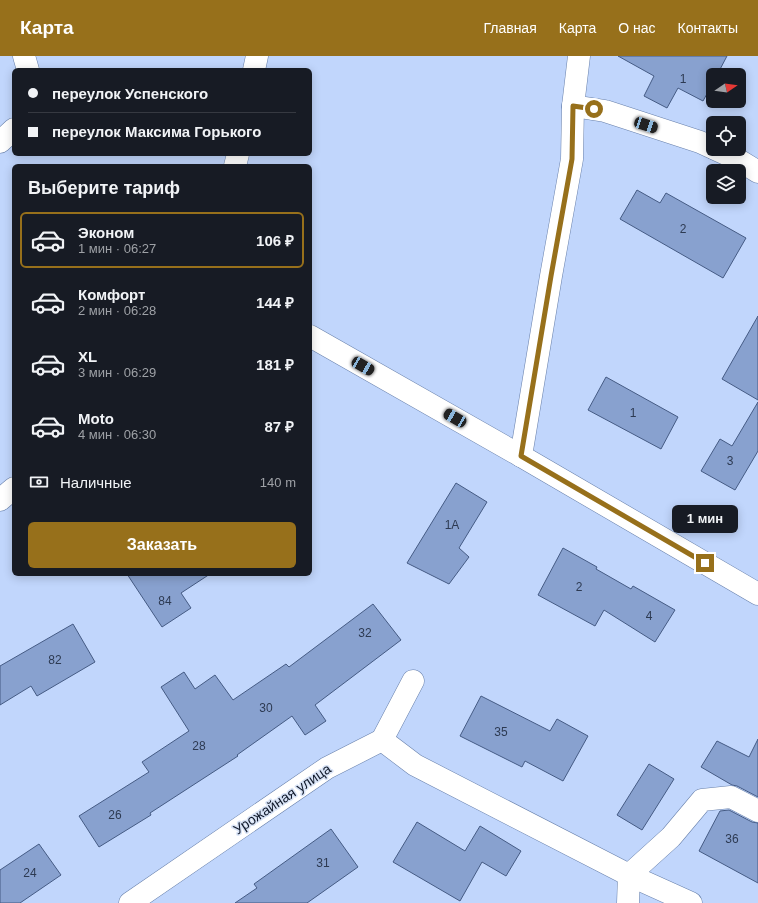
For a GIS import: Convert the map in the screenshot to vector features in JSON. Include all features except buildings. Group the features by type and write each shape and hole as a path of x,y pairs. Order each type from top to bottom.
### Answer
{"street":[{"path":"24,56 27,68"},
{"path":"254,68 257,56"},
{"path":"521,456 572,159 573,106 579,56"},
{"path":"573,106 605,111 706,145"},
{"path":"0,142 12,131"},
{"path":"730,156 758,172"},
{"path":"312,337 521,456 758,594"},
{"path":"0,500 12,490"},
{"path":"414,681 382,740 415,765 628,875 690,903"},
{"name":"Урожайная улица","path":"130,903 327,768 382,740"},
{"path":"628,903 628,875 671,837 702,800 731,797 758,811"}],"route":[{"path":"594,109 573,106 572,159 521,456 705,563"}]}
